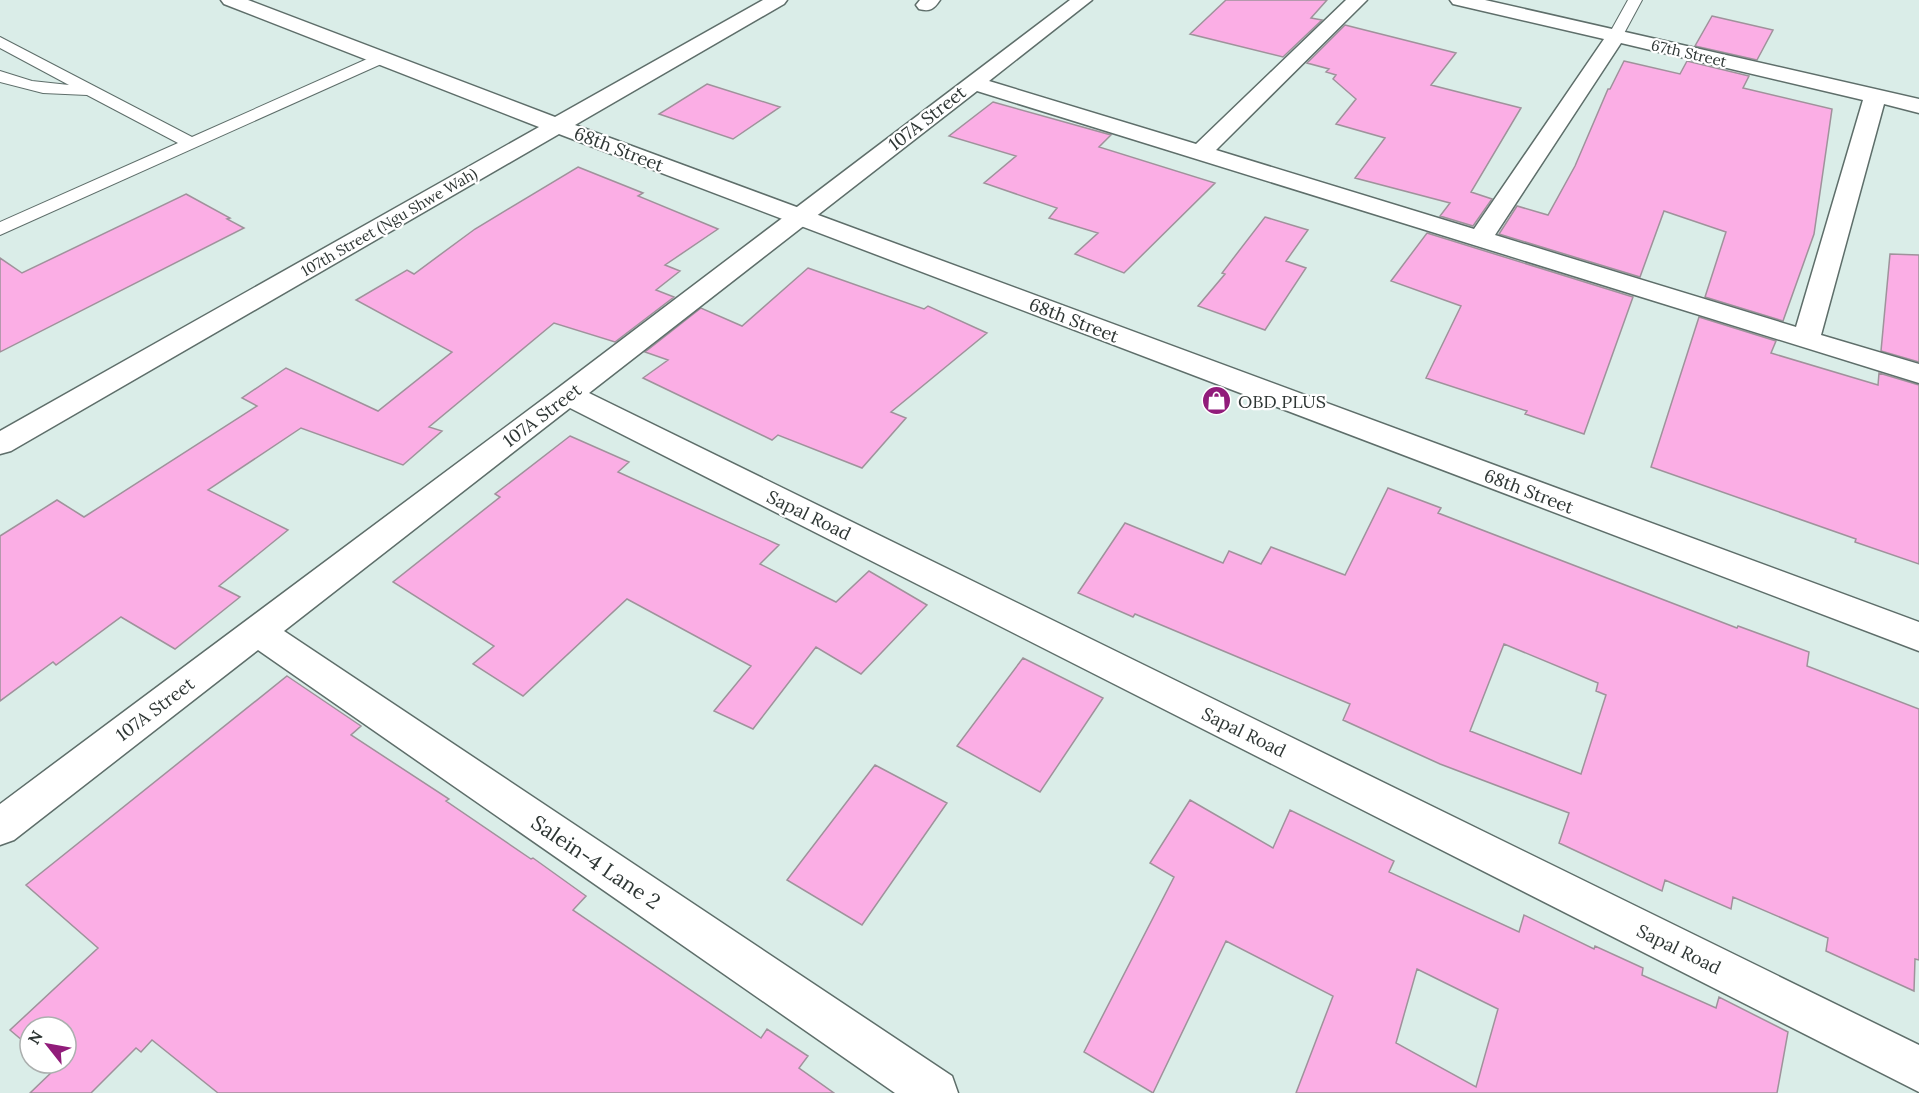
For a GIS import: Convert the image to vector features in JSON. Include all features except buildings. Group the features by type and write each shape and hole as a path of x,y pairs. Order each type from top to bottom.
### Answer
{"street":[{"name":"68th Street","path":"231,0 557,126 1919,637"},
{"name":"107th Street (Ngu Shwe Wah)","path":"0,444 777,0"},
{"name":"107A Street","path":"0,827 1082,0"},
{"path":"1200,153 1357,0"},
{"name":"67th Street","path":"1460,0 1919,106"},
{"path":"1480,239 1616,36"},
{"path":"972,83 1919,374"},
{"path":"1806,339 1875,96"},
{"name":"Sapal Road","path":"568,395 1919,1069"},
{"name":"Salein-4 Lane 2","path":"257,631 935,1093"}],"lane":[{"path":"1616,36 1635,0"},
{"path":"0,42 191,143"},
{"path":"0,229 382,58"},
{"path":"0,76 15,83 49,90 91,90"}],"place":[{"name":"OBD PLUS","path":"1217,401"}]}
